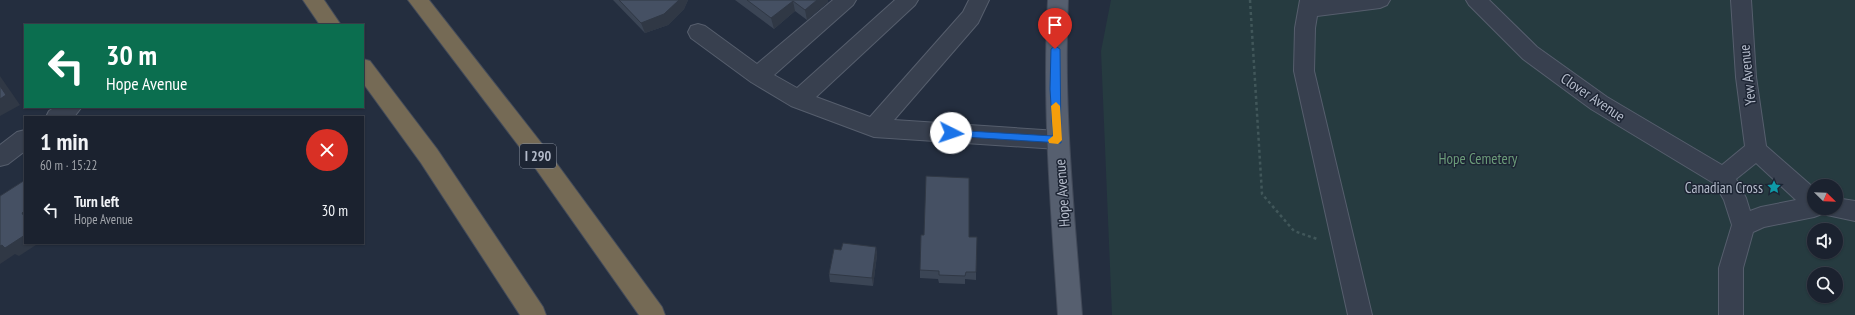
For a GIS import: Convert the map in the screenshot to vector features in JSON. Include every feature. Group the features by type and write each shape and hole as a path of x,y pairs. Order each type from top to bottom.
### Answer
{"highway":[{"path":"313,0 330,24"},
{"name":"I 290","path":"418,0 496,100 606,247 653,315"},
{"path":"364,68 437,168 534,315"}],"main road":[{"name":"Hope Avenue","path":"1058,0 1055,89 1070,315"}],"street":[{"path":"758,76 846,0"},
{"path":"799,100 908,0"},
{"path":"874,128 971,17 979,0"},
{"path":"1360,315 1304,71 1305,28 1309,5 1380,0"},
{"name":"Clover Avenue","path":"1476,0 1530,53 1599,103 1723,176"},
{"name":"Yew Avenue","path":"1741,0 1746,77 1756,150"},
{"path":"698,32 758,76 799,100 874,128 1058,140"},
{"path":"0,157 24,140"},
{"path":"1731,315 1731,268 1742,225 1735,198 1723,176 1756,150 1807,196"},
{"path":"1742,225 1761,217 1807,208"},
{"path":"1843,209 1855,210"}],"path":[{"path":"1250,0 1262,194 1294,231 1345,250"}],"green space":[{"name":"Hope Cemetery","path":"1111,0 1855,0 1855,315 1112,315 1101,51"}],"building":[{"path":"619,0 679,0 664,14 641,23"},
{"path":"747,0 817,0 805,10 793,1 771,18"},
{"path":"0,86 6,95 0,99"},
{"path":"926,176 969,178 969,237 977,237 976,272 966,272 965,276 939,275 939,271 920,270 921,235 924,235"},
{"path":"24,181 24,212 22,213 24,216 24,236 5,248 2,245 0,246 0,196"},
{"path":"843,243 876,247 872,278 829,274 834,249 841,250"}],"slow traffic":[{"path":"1053,140 1058,140 1056,106"}],"place":[{"name":"Canadian Cross","path":"1774,187"}],"route":[{"path":"951,133 1058,140 1055,89 1055,49"}]}
